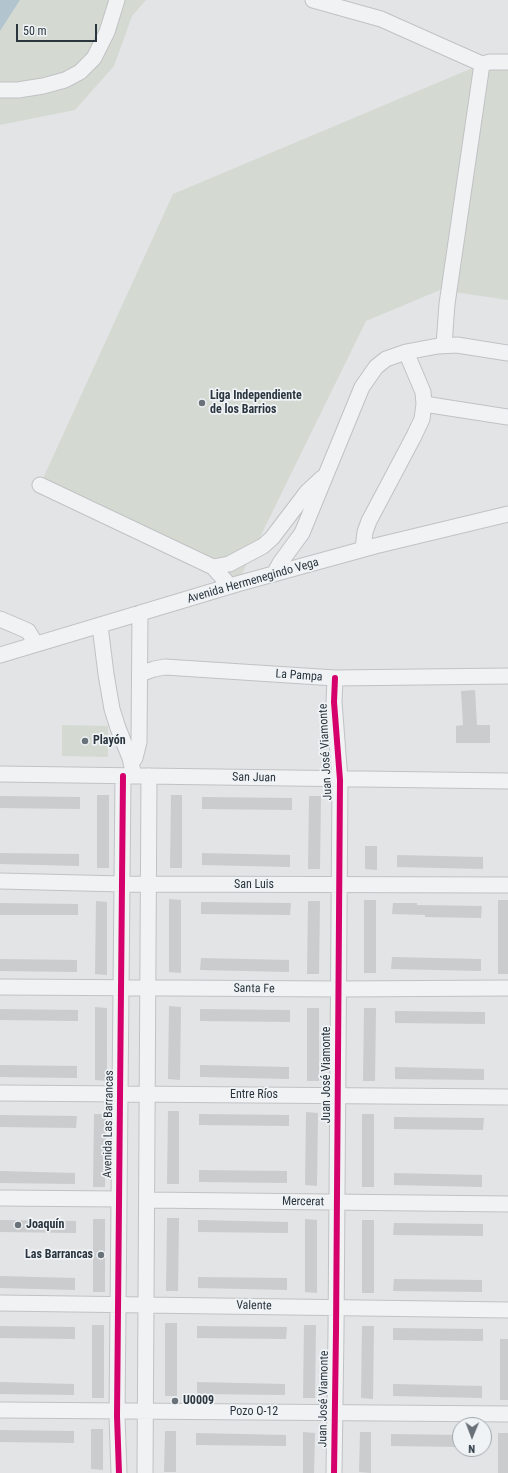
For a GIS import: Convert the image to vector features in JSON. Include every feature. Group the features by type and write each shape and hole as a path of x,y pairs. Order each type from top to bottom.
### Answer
{"street":[{"path":"0,90 18,90 43,86 65,80 80,72 94,58 107,32 117,0"},
{"path":"313,0 381,19 482,64 490,62 508,62"},
{"path":"444,345 447,304 482,64"},
{"path":"274,574 280,563 302,533 362,386 376,366 386,359 406,352 444,345 472,347 508,353"},
{"path":"363,549 365,532 369,521 422,419 424,404 422,392 406,352"},
{"path":"424,404 508,417"},
{"path":"213,567 228,564 263,546 272,538 307,492 326,474"},
{"path":"40,485 213,567 230,586"},
{"name":"Avenida Hermenegindo Vega","path":"0,655 230,586 363,549 508,514"},
{"path":"129,772 136,758 140,742 140,613"},
{"path":"0,619 28,631 36,644"},
{"path":"100,626 112,709 129,772"},
{"name":"La Pampa","path":"140,674 165,667 336,678 508,676"},
{"name":"Juan José Viamonte","path":"334,1473 340,780 334,702 336,678"},
{"name":"San Juan","path":"0,774 129,772 149,776 340,780 508,781"},
{"name":"Avenida Las Barrancas","path":"119,1473 119,1199 122,884 129,772"},
{"path":"145,1473 149,776"},
{"name":"San Luis","path":"0,881 122,884 508,885"},
{"name":"Santa Fe","path":"0,987 339,990 508,988"},
{"name":"Entre Ríos","path":"0,1093 508,1097"},
{"path":"0,1198 119,1199"},
{"name":"Mercerat","path":"147,1200 508,1204"},
{"name":"Valente","path":"0,1303 508,1310"},
{"name":"Pozo O-12","path":"0,1410 508,1414"}],"shaded area":[{"path":"0,0 146,0 132,16 114,66 75,110 0,125"},
{"name":"Liga Independiente de los Barrios","path":"508,62 508,300 440,290 366,321 237,584 40,485 173,194 482,64"},
{"name":"Playón","path":"62,725 108,726 108,757 62,756"}],"water":[{"path":"0,0 20,0 0,31"}],"building":[{"path":"475,690 477,725 490,725 490,743 456,743 456,726 463,725 461,691"},
{"path":"97,795 109,795 109,868 97,868"},
{"path":"171,795 182,795 182,868 170,868"},
{"path":"0,796 80,797 80,809 0,808"},
{"path":"309,796 321,796 320,869 308,869"},
{"path":"202,797 292,798 292,810 202,809"},
{"path":"365,846 377,846 377,870 365,869"},
{"path":"0,853 79,854 79,866 0,864"},
{"path":"202,853 290,855 290,867 202,865"},
{"path":"397,855 483,857 483,869 397,867"},
{"path":"169,899 181,900 181,973 169,972"},
{"path":"364,900 376,900 376,973 364,973"},
{"path":"498,900 508,900 508,974 498,974"},
{"path":"96,901 107,902 107,975 95,974"},
{"path":"308,901 320,901 319,974 307,974"},
{"path":"201,902 291,903 290,915 201,914"},
{"path":"0,903 78,904 78,915 0,915"},
{"path":"393,903 482,906 481,918 425,917 425,915 392,914"},
{"path":"392,957 481,959 481,971 391,969"},
{"path":"201,958 289,960 289,972 200,970"},
{"path":"0,959 77,960 77,972 0,971"},
{"path":"169,1006 181,1007 180,1080 168,1079"},
{"path":"95,1007 107,1008 107,1081 95,1080"},
{"path":"307,1008 319,1008 319,1081 307,1081"},
{"path":"364,1008 376,1008 375,1081 363,1081"},
{"path":"0,1009 78,1010 78,1021 0,1020"},
{"path":"200,1009 290,1010 290,1022 200,1021"},
{"path":"395,1011 485,1012 485,1024 395,1023"},
{"path":"0,1065 77,1066 77,1078 0,1077"},
{"path":"200,1065 289,1067 289,1079 200,1077"},
{"path":"395,1067 484,1069 484,1080 395,1079"},
{"path":"168,1111 179,1111 179,1184 167,1184"},
{"path":"306,1112 318,1113 317,1186 305,1185"},
{"path":"94,1114 106,1114 105,1187 93,1187"},
{"path":"199,1114 289,1115 289,1126 199,1125"},
{"path":"362,1114 374,1114 374,1187 362,1187"},
{"path":"0,1115 77,1116 76,1128 0,1127"},
{"path":"394,1117 484,1118 483,1130 394,1129"},
{"path":"199,1170 287,1171 287,1183 199,1182"},
{"path":"0,1171 75,1173 75,1184 0,1183"},
{"path":"394,1173 482,1175 482,1187 394,1185"},
{"path":"167,1218 179,1218 178,1291 166,1291"},
{"path":"93,1219 105,1219 105,1292 93,1292"},
{"path":"305,1219 317,1220 317,1293 305,1292"},
{"path":"0,1220 76,1221 76,1233 0,1232"},
{"path":"198,1220 288,1222 288,1233 198,1232"},
{"path":"362,1220 374,1220 374,1293 362,1293"},
{"path":"394,1223 483,1224 483,1236 393,1235"},
{"path":"0,1276 75,1278 75,1290 0,1288"},
{"path":"198,1277 287,1278 287,1290 198,1288"},
{"path":"394,1279 482,1280 482,1292 393,1291"},
{"path":"165,1323 177,1323 177,1396 165,1396"},
{"path":"92,1325 104,1325 104,1398 92,1398"},
{"path":"304,1325 316,1325 315,1398 303,1398"},
{"path":"0,1326 75,1327 75,1339 0,1338"},
{"path":"197,1326 287,1327 286,1339 197,1338"},
{"path":"362,1326 374,1326 373,1399 361,1398"},
{"path":"393,1328 483,1329 483,1341 393,1340"},
{"path":"500,1339 508,1339 508,1400 500,1400"},
{"path":"0,1382 74,1384 74,1395 0,1394"},
{"path":"197,1382 285,1384 285,1395 197,1394"},
{"path":"393,1384 482,1386 482,1398 393,1396"},
{"path":"91,1429 103,1429 103,1470 91,1469"},
{"path":"0,1430 74,1431 74,1443 0,1442"},
{"path":"165,1431 176,1431 176,1472 164,1472"},
{"path":"303,1432 315,1433 314,1473 303,1473"},
{"path":"360,1432 371,1432 371,1473 359,1472"},
{"path":"196,1433 286,1435 286,1446 196,1445"},
{"path":"498,1433 508,1433 508,1473 498,1473"},
{"path":"391,1434 452,1435 452,1447 391,1446"}],"cycle path":[{"path":"334,1473 340,780 334,702 335,678"},
{"path":"119,1473 117,1416 123,776"}],"place":[{"name":"Liga Independiente de los Barrios","path":"202,403"},
{"name":"Playón","path":"85,741"},
{"name":"Joaquín","path":"18,1225"},
{"name":"Las Barrancas","path":"101,1255"},
{"name":"U0009","path":"175,1401"}]}
